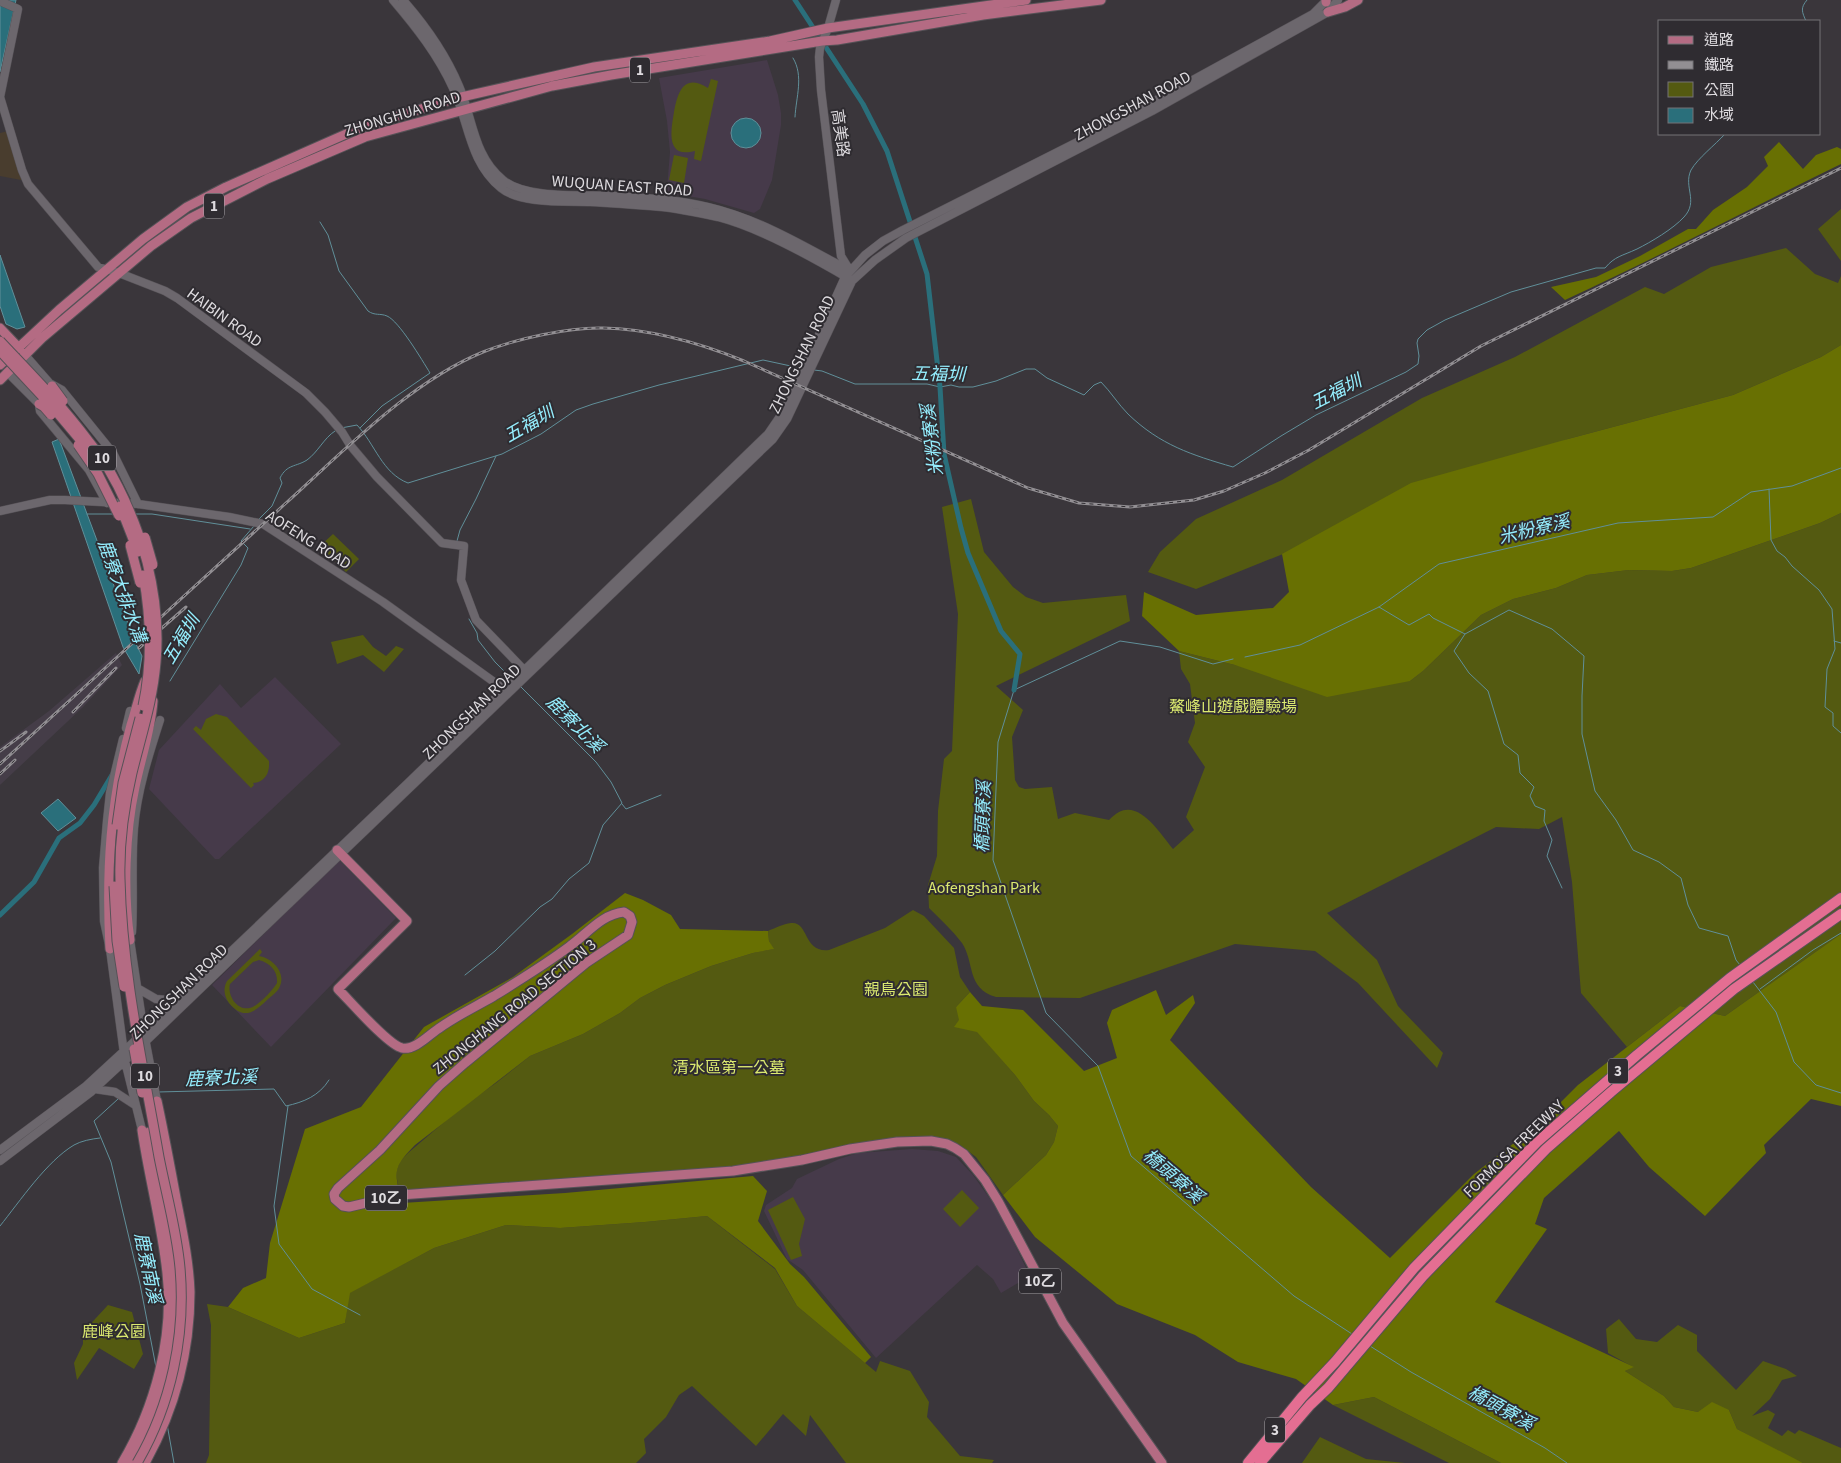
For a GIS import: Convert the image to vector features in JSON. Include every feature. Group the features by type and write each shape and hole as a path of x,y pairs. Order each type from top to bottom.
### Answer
{"highway":[{"name":"FORMOSA FREEWAY","path":"1248,1463 1302,1397 1335,1362 1414,1268 1537,1142 1630,1060 1730,978 1841,898"},
{"name":"FORMOSA FREEWAY","path":"1260,1463 1310,1405 1328,1388 1423,1276 1546,1149 1734,988 1841,914"}],"main road":[{"name":"1","path":"828,29 1026,0"},
{"name":"1","path":"821,45 837,40 983,15 1101,0"},
{"path":"1328,12 1345,7 1358,0"},
{"name":"ZHONGHUA ROAD","path":"0,364 106,270 187,207 226,187 362,127 460,98 594,67 770,41 828,29"},
{"name":"ZHONGHUA ROAD","path":"0,380 42,338 151,246 190,218 267,179 365,137 552,86 594,78 821,45"},
{"path":"0,328 26,355"},
{"name":"10","path":"0,341 79,427 104,461 119,489 137,528 147,562 157,640 153,684 131,776 124,818 120,878 123,937 129,985 180,1266 181,1324 168,1390 153,1432 137,1463"},
{"name":"10","path":"0,351 55,410 97,460 113,490 128,525 140,559 151,602 148,681 121,798 116,836 114,886 124,986 174,1266 175,1314 172,1347 164,1384 147,1431 131,1463"},
{"path":"0,364 7,372"},
{"path":"38,404 44,407 76,442 98,474 118,513 129,540 139,579 151,602 157,597 150,551 130,499 108,457 51,385"},
{"path":"110,949 108,882 112,818 126,744 148,674"},
{"path":"130,940 126,909 130,818 138,772 152,718 153,684"},
{"name":"ZHONGHANG ROAD SECTION 3","path":"339,853 406,921 338,989 393,1043 402,1048 409,1048 452,1019 493,996 570,946 604,919 616,912 624,912 630,916 632,922 628,935 586,963 501,1032 439,1086 380,1150 338,1188 334,1194 335,1200 343,1206 359,1206 400,1195 733,1171 897,1142 947,1144 964,1154 985,1180 1064,1323 1162,1463"},
{"path":"145,1463 154,1447 178,1384 188,1332 190,1290 182,1226 157,1101"},
{"path":"122,1463 143,1421 154,1388 162,1359 167,1318 168,1276 142,1130"}],"street":[{"path":"393,0 430,47 460,98"},
{"path":"403,0 436,44 458,84 460,98"},
{"name":"高美路","path":"836,0 828,29 821,45 821,90 842,256 849,276"},
{"name":"ZHONGSHAN ROAD","path":"1016,177 1152,111 1328,12 1338,0"},
{"name":"ZHONGSHAN ROAD","path":"849,276 930,222 1313,14 1326,1"},
{"path":"0,2 18,9 0,97"},
{"name":"HAIBIN ROAD","path":"0,97 28,184 92,261 98,267 165,291 177,298 306,393 326,412 342,432 350,446 377,477 442,542 464,546 461,580 476,620 526,672"},
{"name":"WUQUAN EAST ROAD","path":"460,98 476,158 487,174 508,193 539,200 662,207 718,217 766,235 849,276"},
{"name":"ZHONGSHAN ROAD","path":"0,1150 86,1086 339,853 360,836 768,434 791,397 849,276 866,255 883,241 903,230 930,222"},
{"path":"26,355 51,385 62,390 113,453 138,504"},
{"path":"7,372 38,404 40,411 89,470 106,503"},
{"name":"AOFENG ROAD","path":"0,511 50,500 138,504 229,516 263,524 383,602 507,691"},
{"path":"130,711 113,782 107,821 103,893 104,921 110,949 123,1051 142,1130"},
{"path":"157,1101 151,1075 130,940 132,931 134,827 141,787 160,720"},
{"name":"ZHONGSHAN ROAD","path":"0,1161 95,1088 125,1061 339,853"},
{"path":"137,988 156,999 178,1001"},
{"path":"125,1061 135,1073 151,1075"},
{"path":"95,1088 115,1092 135,1105"}],"shaded area":[{"path":"767,60 778,95 781,125 772,180 760,209 754,213 705,199 669,193 667,189 670,152 667,121 659,78"},
{"path":"8,131 21,174 21,180 0,176 0,133"},
{"path":"116,653 122,665 83,707 0,785 0,747 49,711"},
{"path":"275,677 341,744 219,859 215,859 149,789 159,750 220,684 241,708"},
{"path":"339,860 396,918 271,1047 212,985"},
{"path":"912,1149 938,1151 956,1157 973,1175 998,1210 1030,1276 1001,1293 993,1279 977,1265 876,1358 803,1270 787,1259 764,1211 766,1205 792,1188 797,1179 839,1159 858,1153"}],"green space":[{"path":"711,79 718,81 701,161 694,159 695,151 679,151 674,147 671,134 674,112 680,91 688,83 693,82 708,88"},
{"path":"1779,142 1803,169 1816,155 1837,147 1841,149 1841,164 1565,300 1551,287 1596,277 1640,256 1688,229 1696,229 1713,210 1747,187 1768,166 1764,157"},
{"path":"674,155 688,158 684,183 669,180"},
{"path":"1841,209 1841,261 1818,229"},
{"path":"1786,248 1815,274 1838,283 1841,276 1841,345 1821,357 1733,395 1568,439 1196,589 1148,572 1160,552 1196,519 1282,480 1422,398 1515,357 1645,287 1664,294 1711,267"},
{"path":"1841,345 1841,513 1820,523 1691,568 1672,571 1629,570 1587,575 1556,588 1513,599 1481,615 1423,671 1410,681 1327,697 1235,665 1179,651 1142,616 1144,592 1196,615 1273,608 1289,592 1282,554 1411,483 1733,395 1821,357"},
{"path":"971,499 984,552 1013,587 1026,597 1043,603 1126,595 1130,621 996,686 1023,710 1012,737 1015,780 1019,787 1025,789 1052,787 1058,819 1075,813 1109,820 1119,812 1135,811 1150,821 1173,849 1194,830 1186,817 1205,767 1188,742 1195,723 1190,684 1181,669 1179,651 1235,665 1410,681 1423,671 1481,615 1513,599 1556,588 1587,575 1629,570 1672,571 1691,568 1820,523 1841,513 1841,934 1725,1016 1680,1006 1627,1047 1581,993 1572,882 1562,817 1539,829 1496,827 1327,913 1377,960 1398,1006 1443,1053 1437,1068 1358,983 1315,951 1235,944 1080,998 996,997 986,993 975,981 962,943 929,908 928,885 937,856 938,811 944,759 952,751 958,614 942,507"},
{"path":"333,534 359,559 346,572 320,546"},
{"path":"363,635 373,647 386,656 396,646 404,649 384,672 363,655 337,664 331,642"},
{"path":"216,714 227,717 269,761 269,769 264,779 253,783 254,785 251,788 193,729 196,726 201,730 206,719"},
{"path":"625,893 671,915 680,929 768,931 769,941 774,949 753,953 711,966 665,985 640,998 620,1013 583,1034 530,1056 407,1153 398,1166 397,1172 402,1203 565,1193 753,1176 767,1191 758,1221 790,1264 804,1277 871,1357 865,1363 797,1306 775,1268 707,1216 560,1228 506,1225 434,1248 350,1293 345,1323 299,1338 228,1307 243,1288 266,1278 270,1243 305,1129 361,1107 424,1027 513,977"},
{"name":"清水區第一公墓","path":"913,910 924,916 954,948 960,977 970,992 956,1007 1015,1075 1034,1101 1058,1126 1054,1142 1046,1155 1003,1195 976,1157 960,1145 942,1140 881,1139 710,1173 400,1192 397,1171 400,1162 408,1153 463,1106 530,1056 583,1034 620,1013 640,998 665,985 711,966 773,949 769,941 768,931 779,926 791,923 797,924 815,947 821,950 829,950 885,928"},
{"path":"1841,934 1841,1106 1811,1099 1764,1145 1766,1153 1705,1216 1649,1167 1619,1131 1544,1198 1535,1224 1547,1229 1495,1302 1634,1367 1625,1371 1664,1396 1674,1407 1698,1412 1712,1402 1729,1410 1737,1429 1803,1463 1501,1463 1374,1397 1333,1405 1296,1379 1238,1362 1195,1335 1117,1304 1035,1237 1003,1195 1046,1155 1054,1142 1058,1126 1034,1101 1015,1075 977,1032 954,1027 959,1020 956,1007 970,992 982,1006 1023,1010 1084,1071 1117,1058 1107,1023 1112,1010 1156,990 1166,1015 1193,995 1195,1003 1170,1040 1311,1187 1390,1258 1474,1174 1541,1122 1578,1085 1680,1006 1725,1016"},
{"path":"260,949 262,952 259,956 264,957 277,966 281,976 278,990 262,1005 248,1013 239,1012 227,1000 225,989 227,981","holes":["263,961 275,971 277,983 257,1005 250,1008 237,1005 230,993 230,984 253,962"]},
{"path":"962,1190 979,1208 960,1227 943,1209"},
{"path":"793,1197 805,1219 799,1244 802,1256 791,1260 768,1210"},
{"path":"707,1216 775,1269 797,1306 876,1372 880,1361 910,1371 929,1402 927,1417 960,1456 994,1460 992,1463 846,1463 810,1415 806,1436 783,1414 756,1446 692,1386 679,1395 666,1417 644,1439 646,1453 636,1463 206,1463 209,1455 211,1325 207,1304 228,1307 299,1338 345,1323 349,1293 434,1248 506,1225 560,1228"},
{"name":"鹿峰公園","path":"108,1305 132,1312 143,1354 134,1369 99,1348 77,1380 74,1363 83,1344 83,1332"},
{"path":"1619,1319 1636,1339 1657,1342 1678,1325 1697,1335 1697,1351 1736,1390 1763,1361 1786,1369 1797,1376 1782,1380 1770,1399 1752,1416 1768,1410 1775,1414 1768,1428 1782,1436 1788,1430 1795,1434 1799,1430 1841,1448 1841,1463 1803,1463 1789,1457 1737,1429 1729,1410 1698,1412 1674,1407 1664,1396 1625,1371 1633,1367 1608,1353 1606,1329"},
{"path":"1374,1397 1501,1463 1449,1463 1333,1405"},
{"path":"1320,1437 1366,1459 1405,1463 1302,1463"}],"water":[{"path":"0,0 16,0 0,72"},
{"path":"746,118 756,123 761,133 756,143 746,148 736,143 731,133 736,123"},
{"path":"0,255 25,327 17,329 6,324 0,306"},
{"path":"59,439 135,642 142,656 139,674 123,647 52,442"},
{"path":"58,799 76,818 58,831 41,813"}],"waterway":[{"name":"米粉寮溪","path":"795,0 863,104 887,151 927,274 940,387 944,454 968,553 1001,631 1020,654 1014,690"},
{"name":"五福圳","path":"1806,20 1802,10 1807,0"},
{"path":"793,58 799,79 795,117"},
{"name":"五福圳","path":"814,370 822,371 855,384 927,384 940,387 951,385 973,387 996,381 1026,369 1035,369 1047,378 1084,395 1094,385 1101,382 1128,414 1152,434 1177,448 1233,467 1316,415 1406,372 1418,364 1418,339 1427,330 1445,320 1511,292 1596,268 1605,268 1616,259 1662,235 1679,222 1688,211 1691,200 1689,176 1694,165 1724,135"},
{"path":"320,222 328,235 339,271 368,311 392,319 430,373 382,406 360,428"},
{"name":"五福圳","path":"341,428 357,425 385,465 399,478 408,483 502,454 541,434 576,410 593,404 659,385 763,360 800,368"},
{"name":"五福圳","path":"259,519 272,506 282,483 280,478 283,473 289,468 307,460 335,431"},
{"name":"鹿寮北溪","path":"457,541 460,530 496,456"},
{"name":"米粉寮溪","path":"1245,657 1300,645 1379,607 1439,564 1618,523 1713,517 1751,492 1792,486 1841,468"},
{"path":"1769,489 1771,540 1777,551 1819,590 1832,609 1835,649 1827,669 1825,707 1833,713 1833,726 1841,733"},
{"path":"87,514 113,514"},
{"path":"135,514 152,514 250,529"},
{"name":"五福圳","path":"170,681 241,565 248,548 241,541 254,526"},
{"path":"1379,607 1409,625 1429,614 1433,618 1465,634 1509,610 1552,629 1584,656 1582,734 1595,791 1616,820 1633,850 1659,862 1681,878 1688,905 1699,928 1728,936 1736,960 1740,965"},
{"name":"鹿寮北溪","path":"469,619 477,633 478,640 495,662 512,679"},
{"path":"1465,634 1454,651 1469,673 1488,691 1504,744 1518,755 1520,773 1534,787 1530,796 1535,806 1545,810 1544,821 1552,840 1547,856 1562,888"},
{"name":"橋頭寮溪","path":"1233,659 1213,664 1160,647 1120,641 1014,690 998,742 993,860 1046,1013 1098,1066 1131,1156 1294,1296 1352,1334"},
{"path":"1834,641 1841,643"},
{"name":"鹿寮北溪","path":"465,975 495,951 540,907 552,899 569,879 589,863 603,825 622,803 611,782 596,762 521,687"},
{"name":"鹿寮大排水溝","path":"0,915 34,882 59,838 80,823 94,805 112,775"},
{"path":"622,804 626,809 661,795"},
{"path":"1760,989 1813,950 1841,933"},
{"path":"1753,982 1776,1012 1794,1062 1816,1085 1841,1093"},
{"name":"鹿寮北溪","path":"158,1092 274,1089 286,1106 310,1098 321,1090 329,1080"},
{"name":"鹿寮南溪","path":"118,1099 94,1121 111,1162 140,1284 156,1367"},
{"path":"288,1106 274,1206 279,1244 312,1289 360,1315"},
{"path":"0,1226 34,1182 64,1152 80,1142 100,1138"},
{"name":"橋頭寮溪","path":"1370,1346 1411,1372 1545,1448 1567,1463"},
{"name":"鹿寮南溪","path":"167,1424 174,1463"}],"railway":[{"path":"0,764 379,419 430,381 456,365 496,347 526,338 589,328 621,329 657,334 710,348 744,361 1028,488 1079,503 1130,507 1194,500 1224,491 1265,473 1309,450 1481,346 1841,168"},
{"path":"139,648 186,607"},
{"path":"73,712 116,668"},
{"path":"0,751 26,732"},
{"path":"0,774 15,760"}],"park label":[{"name":"鰲峰山遊戲體驗場","path":"1233,706"},
{"name":"Aofengshan Park","path":"984,887"},
{"name":"親鳥公園","path":"896,989"}]}
